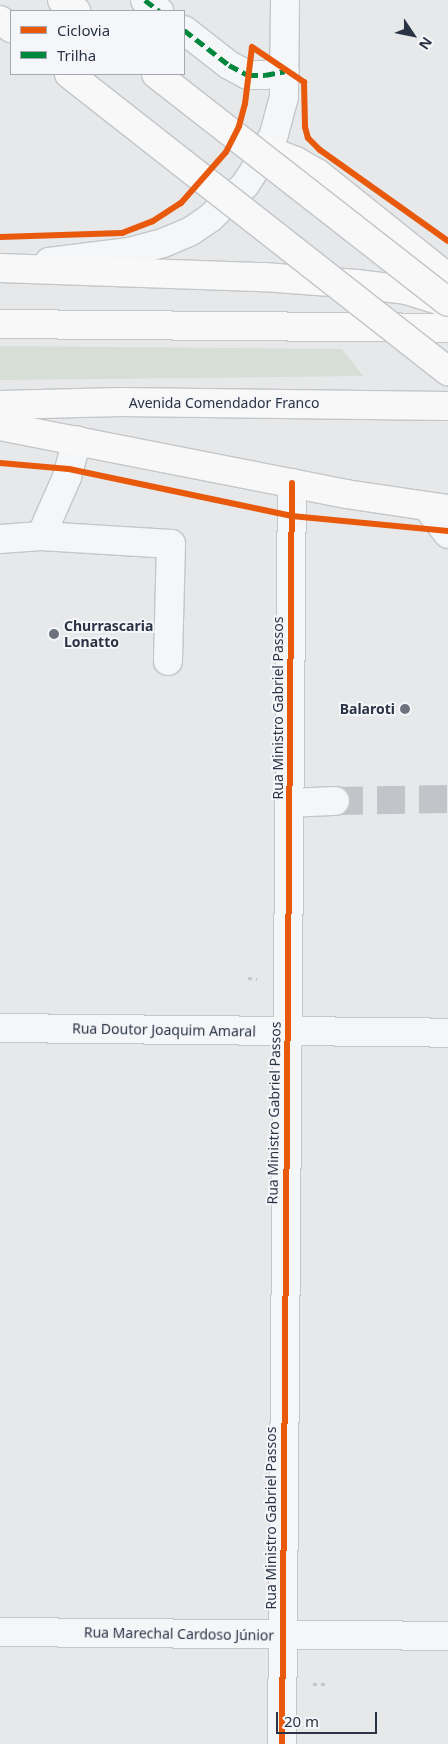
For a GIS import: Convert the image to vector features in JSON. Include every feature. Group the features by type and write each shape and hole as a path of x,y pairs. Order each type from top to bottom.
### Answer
{"main road":[{"path":"62,0 75,10"},
{"path":"70,75 448,371"},
{"path":"157,75 448,302"},
{"path":"267,150 296,161 317,174 448,278"},
{"path":"0,268 264,278 357,284 406,290 448,302"},
{"path":"0,324 448,328"},
{"name":"Avenida Comendador Franco","path":"0,405 120,402 448,406"},
{"path":"0,426 292,483 438,508"}],"street":[{"path":"145,0 158,10"},
{"path":"0,268 129,252 163,243 191,231 210,218 245,185 267,150 279,119 284,97 285,0"},
{"path":"185,31 229,65 248,75 265,75 285,71"},
{"path":"41,536 67,477 77,440"},
{"name":"Rua Ministro Gabriel Passos","path":"282,1744 292,483"},
{"path":"438,508 448,534"},
{"path":"0,539 41,536 172,544 168,661"},
{"path":"289,803 335,801"},
{"name":"Rua Doutor Joaquim Amaral","path":"0,1028 448,1033"},
{"name":"Rua Marechal Cardoso Júnior","path":"0,1632 448,1636"}],"shaded area":[{"path":"0,346 342,349 363,376 0,380"}],"tunnel":[{"path":"335,801 448,799"}],"marked path":[{"path":"145,0 158,10"},
{"path":"185,31 229,65 248,75 265,75 285,71"}],"cycle path":[{"path":"0,237 122,233 153,221 181,203 226,152 239,126 245,104 252,47 304,82 305,127 308,138 320,150 448,241"},
{"path":"0,463 69,469 292,516 448,531"},
{"path":"282,1744 292,483"}],"place":[{"name":"Churrascaria Lonatto","path":"54,634"},
{"name":"Balaroti","path":"405,709"}]}
